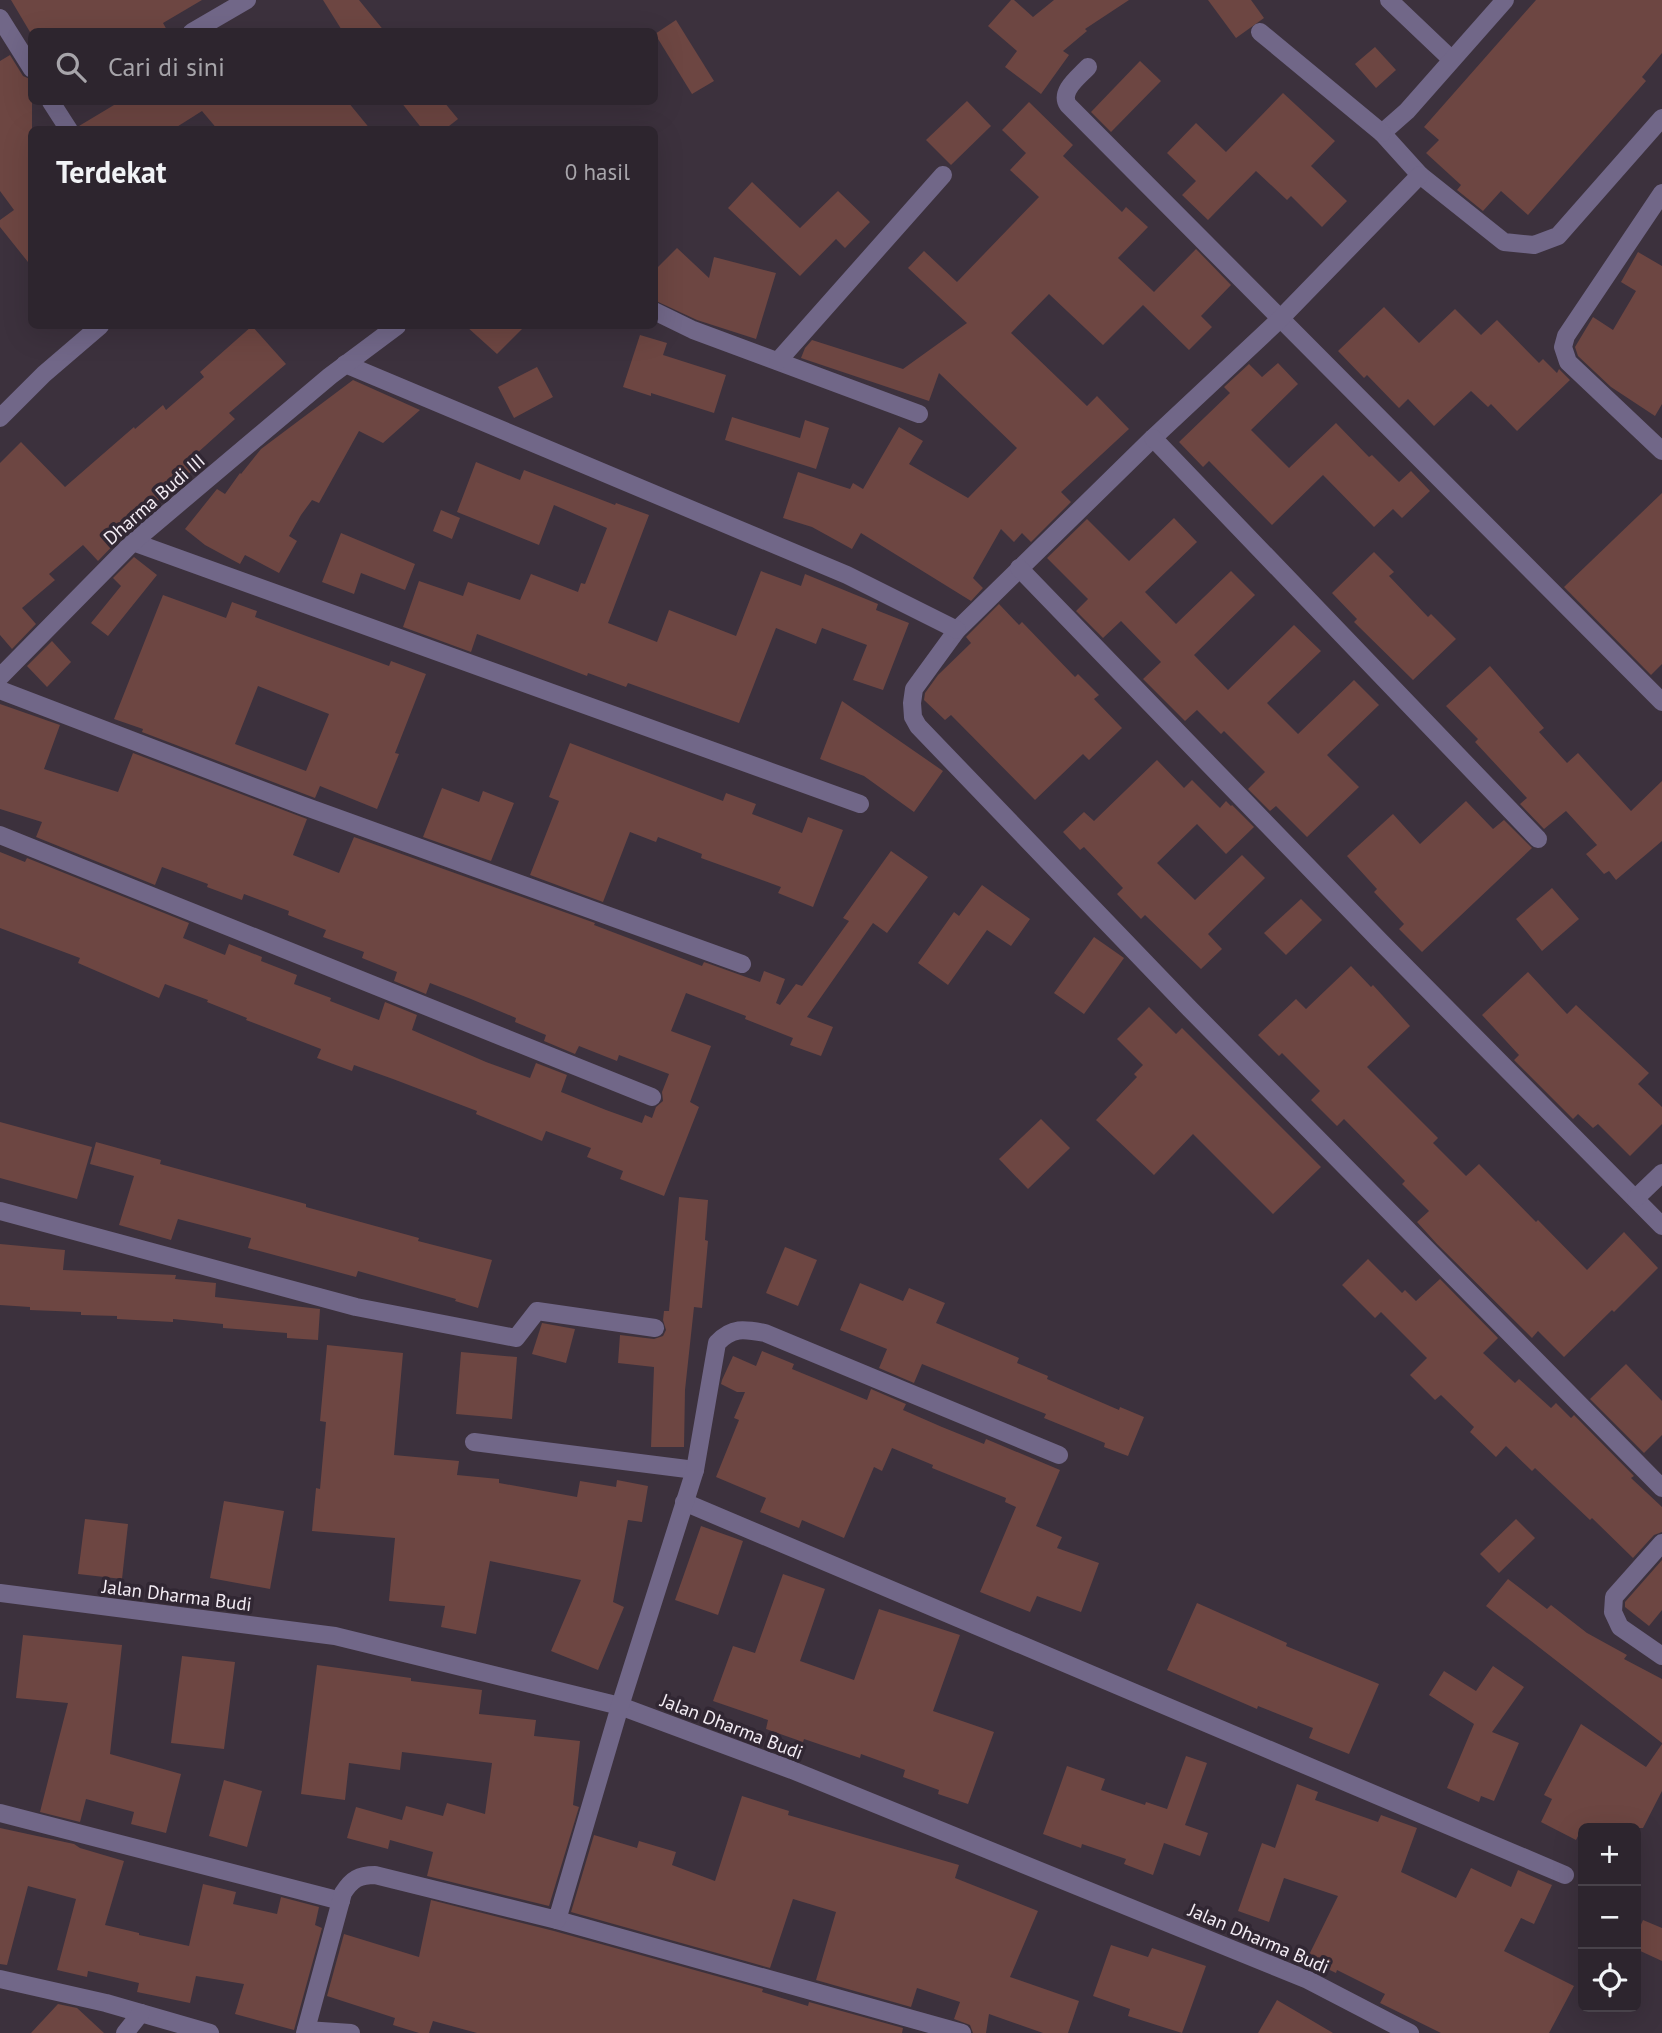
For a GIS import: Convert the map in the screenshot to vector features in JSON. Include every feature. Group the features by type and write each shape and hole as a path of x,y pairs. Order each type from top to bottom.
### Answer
{"street":[{"path":"199,28 247,0"},
{"path":"1389,0 1451,59"},
{"path":"1382,133 1407,111 1505,0"},
{"path":"0,18 28,63"},
{"path":"1260,32 1382,133 1420,175 1504,242 1534,246 1558,236 1662,118"},
{"path":"1088,67 1066,92 1065,100 1068,105 1662,702"},
{"path":"59,105 67,126"},
{"path":"778,361 943,175"},
{"path":"1420,175 1279,320 1153,438 957,630 915,689 913,717 918,726 1189,1008 1662,1488"},
{"path":"1662,193 1566,336 1563,347 1568,362 1662,451"},
{"path":"658,313 693,330 919,414"},
{"path":"0,418 44,374 96,329"},
{"name":"Dharma Budi III","path":"0,677 134,542 345,364 393,329"},
{"path":"345,364 848,575 957,630"},
{"path":"1153,438 1538,839"},
{"path":"134,542 860,804"},
{"path":"1019,568 1380,941 1662,1226"},
{"path":"0,690 301,806 742,964"},
{"path":"0,835 652,1097"},
{"path":"1636,1198 1662,1173"},
{"path":"0,1211 356,1307 516,1338 537,1311 656,1328"},
{"path":"557,1920 620,1706 695,1470 717,1343 727,1333 741,1328 765,1333 1059,1455"},
{"path":"474,1443 695,1470"},
{"path":"684,1502 1565,1875"},
{"path":"1662,1543 1615,1597 1613,1612 1620,1627 1662,1656"},
{"name":"Jalan Dharma Budi","path":"0,1593 335,1636 620,1706 792,1770 1308,1980 1410,2033"},
{"path":"0,1813 341,1901"},
{"path":"351,2033 305,2031 343,1893 350,1882 361,1875 375,1875 557,1920 962,2033"},
{"path":"0,1979 141,2013 210,2033"},
{"path":"125,2033 141,2013"}],"building":[{"path":"11,0 202,0 163,23 166,28 28,29"},
{"path":"323,0 359,0 382,28 340,28"},
{"path":"1011,0 1033,17 1054,0 1129,0 1085,29 1087,31 1063,51 1069,55 1041,94 1005,67 1017,51 988,26"},
{"path":"1208,0 1251,0 1264,18 1236,38"},
{"path":"1536,0 1662,0 1662,53 1642,77 1646,81 1528,215 1501,191 1483,211 1457,190 1461,185 1426,153 1439,140 1424,127"},
{"path":"676,20 714,81 692,94 658,39 658,32"},
{"path":"1375,47 1396,70 1376,88 1355,64"},
{"path":"10,55 23,76 28,78 28,105 32,105 32,126 28,126 28,262 0,227 0,220 14,210 0,191 0,61"},
{"path":"1140,61 1161,81 1111,132 1091,112"},
{"path":"1283,93 1335,141 1311,166 1347,201 1322,227 1291,196 1287,200 1256,171 1208,220 1182,195 1196,181 1167,153 1196,123 1226,152"},
{"path":"967,101 991,126 951,165 926,140"},
{"path":"1029,102 1073,145 1063,156 1122,212 1126,207 1148,227 1118,258 1154,292 1196,249 1231,285 1201,316 1212,327 1189,350 1143,305 1103,345 1049,294 1011,333 1087,406 1097,396 1129,429 1061,492 1071,502 1031,542 1022,533 1014,542 1001,529 973,578 983,588 971,601 861,533 852,549 812,527 783,518 798,472 850,489 853,483 863,489 899,427 923,441 909,464 968,498 1017,448 939,373 929,401 801,358 812,340 903,369 967,323 908,268 924,251 957,282 1039,197 1010,170 1026,153 1002,130"},
{"path":"114,105 350,105 368,126 215,126 202,111 178,126 79,126"},
{"path":"403,105 446,105 458,119 449,126 420,126"},
{"path":"752,182 800,228 838,191 870,222 845,248 836,239 800,276 728,208"},
{"path":"677,248 709,278 714,257 776,273 756,339 697,320 658,302 658,267"},
{"path":"1638,252 1662,266 1662,404 1655,416 1611,387 1578,356 1575,347 1593,317 1613,330 1636,291 1621,282"},
{"path":"1384,307 1419,343 1455,309 1481,335 1497,320 1539,363 1543,359 1557,373 1559,369 1570,380 1517,431 1491,404 1488,407 1471,391 1434,426 1408,399 1399,408 1367,375 1364,378 1338,351"},
{"path":"249,329 255,329 286,364 229,413 235,419 185,464 193,470 121,533 123,535 98,561 83,545 49,574 55,580 22,608 36,624 12,649 0,635 0,463 21,442 65,487 134,427 135,429 163,405 166,410 204,377 200,372"},
{"path":"469,329 522,329 497,354"},
{"path":"640,335 667,343 663,355 726,375 714,413 623,387"},
{"path":"1278,363 1298,384 1251,430 1289,468 1336,423 1369,457 1372,455 1399,482 1411,471 1430,491 1402,518 1393,509 1374,527 1323,475 1272,525 1209,461 1203,467 1179,442 1230,393 1224,387 1249,364 1262,377"},
{"path":"537,367 553,397 514,418 498,387"},
{"path":"353,380 420,410 383,443 359,431 319,503 312,500 289,536 297,541 279,573 245,555 240,564 205,545 185,529 217,489 225,494 261,449"},
{"path":"732,417 800,438 805,420 829,428 816,469 725,440"},
{"path":"476,462 520,480 524,470 615,505 616,503 649,515 608,623 657,642 669,610 736,636 761,571 801,586 805,574 878,604 876,610 909,623 883,690 853,680 867,645 822,628 816,644 776,628 739,723 628,683 626,687 588,673 587,676 477,634 471,652 403,627 419,581 463,596 468,582 520,600 531,574 578,592 581,583 585,584 607,528 554,505 539,545 457,512"},
{"path":"1662,493 1662,664 1651,675 1564,587"},
{"path":"441,510 460,518 452,539 433,531"},
{"path":"1174,518 1197,542 1145,592 1176,624 1231,571 1255,595 1194,655 1228,690 1294,625 1321,651 1267,703 1298,734 1354,680 1379,705 1327,755 1359,787 1307,837 1276,806 1270,811 1248,789 1265,772 1224,731 1221,734 1197,710 1185,721 1143,679 1161,662 1121,621 1103,638 1076,611 1088,599 1047,558 1087,519 1129,561"},
{"path":"341,533 415,564 405,590 361,573 354,594 322,582"},
{"path":"1374,552 1394,572 1389,576 1428,617 1431,614 1456,639 1413,680 1354,622 1357,619 1332,593"},
{"path":"134,557 157,575 108,636 91,623 121,586 113,578"},
{"path":"163,595 226,618 232,602 257,611 255,617 389,666 391,661 426,674 395,753 399,754 377,809 320,786 315,798 114,719","holes":["258,686 329,714 306,771 235,744"]},
{"path":"999,604 1019,625 1022,622 1075,677 1078,674 1099,695 1094,699 1122,728 1089,760 1083,754 1035,800 951,715 945,720 924,700 925,693 938,675 971,643 966,637"},
{"path":"52,641 71,662 47,687 27,666"},
{"path":"1490,666 1544,728 1539,732 1567,763 1578,753 1631,811 1662,781 1662,841 1616,880 1609,871 1604,874 1586,854 1597,845 1566,811 1544,829 1520,804 1527,798 1475,742 1478,739 1446,706"},
{"path":"842,701 943,771 914,812 864,776 820,759"},
{"path":"0,704 60,725 44,769 118,792 133,753 307,819 293,855 339,873 354,837 595,923 594,925 702,966 704,962 760,982 764,971 785,979 776,1003 780,1005 796,984 802,986 849,921 843,918 891,851 928,877 887,933 873,923 807,1017 833,1027 821,1056 790,1045 793,1038 745,1019 746,1016 686,993 671,1031 711,1046 690,1102 699,1107 664,1196 620,1179 623,1171 587,1157 591,1148 546,1131 542,1141 476,1114 477,1111 393,1079 354,1065 352,1071 317,1058 321,1049 246,1020 247,1018 207,1002 208,1000 165,984 159,998 78,963 80,958 0,928 0,852 25,862 27,858 189,923 183,938 225,955 229,944 262,957 261,961 297,975 294,984 331,998 330,1001 379,1020 385,1002 417,1015 412,1030 486,1062 530,1078 536,1063 567,1075 561,1092 606,1110 642,1123 645,1115 652,1118 656,1107 663,1101 662,1092 669,1074 619,1055 617,1061 579,1046 575,1054 544,1041 546,1035 515,1022 516,1018 471,999 430,983 426,994 394,981 397,972 362,958 364,952 323,937 326,930 288,915 289,911 244,894 242,900 162,867 155,885 36,837 42,822 0,809"},
{"path":"570,743 723,801 726,793 756,804 752,814 802,833 808,817 843,830 813,907 778,893 781,887 701,858 702,854 658,837 656,842 630,832 603,902 530,875 559,801 549,797"},
{"path":"1157,760 1184,788 1192,780 1220,808 1226,801 1254,827 1226,854 1197,824 1157,863 1195,900 1242,855 1265,878 1208,934 1222,949 1201,969 1145,915 1141,919 1117,894 1123,888 1084,847 1080,850 1063,832 1084,812 1094,821"},
{"path":"442,788 479,802 483,791 514,803 491,861 423,837"},
{"path":"1466,801 1493,829 1504,820 1532,848 1422,952 1399,929 1404,924 1374,892 1377,889 1347,856 1393,814 1420,844"},
{"path":"982,885 1030,919 1011,946 987,930 948,985 918,963 954,912 959,916"},
{"path":"1552,888 1579,919 1542,951 1516,919"},
{"path":"1301,899 1322,920 1286,955 1264,933"},
{"path":"1094,937 1124,958 1084,1014 1054,993"},
{"path":"1351,966 1371,987 1373,985 1410,1026 1367,1067 1438,1138 1433,1143 1466,1176 1479,1164 1587,1270 1624,1232 1658,1268 1564,1357 1538,1331 1532,1338 1437,1244 1417,1222 1429,1211 1402,1184 1405,1181 1344,1119 1337,1126 1311,1100 1320,1091 1282,1053 1279,1056 1258,1035 1296,999 1306,1009"},
{"path":"1528,972 1567,1014 1576,1005 1649,1073 1638,1084 1662,1107 1662,1124 1630,1156 1598,1124 1593,1128 1578,1114 1573,1119 1514,1060 1519,1055 1482,1015"},
{"path":"1149,1007 1176,1034 1182,1028 1321,1167 1273,1214 1193,1134 1154,1175 1096,1120 1137,1077 1134,1074 1143,1065 1117,1039"},
{"path":"1041,1119 1070,1148 1028,1189 999,1159"},
{"path":"0,1122 92,1147 77,1199 0,1178"},
{"path":"96,1142 161,1160 160,1164 419,1238 418,1241 492,1260 478,1308 455,1301 456,1299 358,1271 356,1277 248,1248 251,1238 178,1219 171,1240 119,1225 134,1176 90,1164"},
{"path":"679,1197 708,1200 705,1240 708,1241 702,1308 694,1307 685,1390 684,1447 651,1447 654,1367 618,1363 620,1335 654,1339 663,1336 666,1330 663,1320 664,1311 669,1311"},
{"path":"0,1244 65,1250 63,1270 176,1275 175,1279 216,1283 215,1297 320,1309 318,1340 287,1338 287,1333 223,1328 223,1324 173,1319 173,1322 117,1319 117,1316 81,1315 81,1312 30,1310 30,1307 0,1305"},
{"path":"785,1247 817,1260 798,1306 766,1293"},
{"path":"1368,1259 1402,1293 1405,1290 1416,1301 1440,1279 1498,1338 1483,1353 1515,1383 1519,1379 1551,1408 1556,1403 1571,1418 1574,1415 1634,1476 1631,1478 1662,1507 1662,1532 1654,1535 1633,1558 1592,1518 1590,1520 1535,1468 1532,1471 1506,1446 1496,1457 1470,1432 1474,1427 1441,1395 1435,1400 1410,1375 1427,1358 1381,1312 1375,1318 1342,1285"},
{"path":"860,1283 903,1301 909,1288 945,1303 936,1323 1019,1358 1017,1363 1048,1376 1047,1379 1119,1410 1120,1407 1144,1417 1128,1456 1104,1447 1105,1443 1044,1418 1046,1414 922,1364 914,1383 879,1368 887,1349 840,1330"},
{"path":"542,1323 575,1329 566,1363 532,1354"},
{"path":"327,1345 403,1353 394,1455 459,1461 457,1475 499,1479 499,1483 577,1497 580,1481 616,1487 617,1480 648,1486 642,1522 628,1520 613,1602 624,1607 598,1670 551,1651 581,1580 490,1561 476,1634 441,1627 445,1606 389,1601 395,1538 312,1531 316,1488 320,1489 326,1422 320,1421"},
{"path":"762,1351 794,1364 792,1369 867,1400 871,1389 906,1404 903,1410 942,1427 984,1444 986,1439 1060,1470 1036,1526 1062,1537 1057,1548 1099,1563 1081,1612 1037,1596 1030,1612 980,1592 1016,1507 1005,1502 1006,1498 932,1468 933,1465 892,1448 882,1471 874,1467 844,1538 802,1520 799,1528 760,1512 766,1498 716,1477 739,1420 734,1418 745,1392 737,1392 721,1384 722,1380 733,1356 756,1366"},
{"path":"461,1352 517,1357 512,1419 456,1414"},
{"path":"1626,1364 1662,1401 1662,1435 1644,1453 1590,1399"},
{"path":"224,1501 284,1511 270,1589 210,1578"},
{"path":"85,1519 128,1524 122,1579 78,1574"},
{"path":"1516,1519 1535,1538 1499,1573 1480,1554"},
{"path":"701,1526 743,1541 718,1615 675,1600"},
{"path":"1662,1560 1662,1610 1649,1626 1625,1607 1625,1602"},
{"path":"783,1574 825,1589 800,1661 854,1680 879,1609 960,1635 933,1711 994,1732 968,1804 938,1794 939,1790 903,1777 905,1770 861,1754 860,1758 766,1729 768,1720 713,1701 733,1646 755,1653"},
{"path":"1508,1579 1547,1609 1551,1605 1587,1633 1627,1655 1624,1659 1662,1679 1662,1743 1486,1606"},
{"path":"1197,1603 1287,1643 1286,1646 1379,1684 1349,1754 1309,1738 1313,1728 1258,1706 1257,1709 1167,1670"},
{"path":"23,1635 122,1645 110,1754 181,1774 166,1833 131,1824 134,1812 86,1799 80,1822 40,1812 68,1703 16,1698"},
{"path":"182,1656 235,1662 224,1749 171,1743"},
{"path":"317,1665 482,1690 479,1714 536,1720 534,1736 580,1741 573,1805 579,1807 549,1906 427,1876 433,1852 390,1840 388,1849 347,1838 356,1807 402,1820 406,1806 443,1816 447,1803 485,1814 492,1763 402,1752 400,1770 349,1763 345,1800 301,1794"},
{"path":"1493,1666 1524,1687 1492,1732 1519,1743 1494,1801 1481,1796 1479,1802 1447,1788 1474,1724 1429,1695 1444,1671 1476,1691"},
{"path":"1581,1724 1646,1767 1662,1744 1662,1791 1643,1828 1641,1823 1578,1823 1576,1840 1541,1822 1552,1799 1544,1795"},
{"path":"1186,1756 1207,1763 1185,1825 1208,1833 1200,1856 1164,1843 1153,1875 1124,1864 1126,1859 1082,1844 1081,1848 1043,1834 1067,1766 1105,1779 1101,1790 1145,1805 1146,1802 1167,1809"},
{"path":"224,1780 262,1791 247,1847 209,1836"},
{"path":"1297,1784 1318,1792 1315,1800 1378,1822 1381,1815 1417,1828 1401,1872 1456,1898 1471,1868 1511,1887 1518,1870 1552,1885 1534,1924 1521,1918 1504,1951 1574,1986 1549,2033 1441,2033 1380,2003 1385,1994 1337,1970 1336,1973 1307,1959 1338,1896 1284,1878 1269,1922 1238,1911 1262,1843 1275,1848"},
{"path":"742,1796 789,1811 788,1815 959,1865 955,1878 1038,1911 1010,1977 1079,2001 1068,2033 1043,2033 989,2014 986,2033 973,2033 970,2025 954,2019 960,2002 917,1988 911,2007 816,1980 836,1912 793,1899 770,1968 571,1912 594,1835 637,1848 639,1841 676,1852 672,1865 715,1881"},
{"path":"0,1828 74,1844 124,1861 105,1925 139,1935 189,1946 203,1884 236,1892 233,1904 277,1914 281,1897 319,1907 315,1925 322,1928 294,2030 235,2014 244,1984 196,1976 190,2003 137,1992 139,1983 88,1971 87,1977 57,1970 76,1899 28,1886 7,1965 0,1964"},
{"path":"431,1900 763,1989 762,1992 808,2006 809,2002 903,2028 902,2033 477,2033 433,2021 429,2033 419,2033 393,2025 395,2018 327,1996 344,1934 419,1957"},
{"path":"1643,1920 1662,1928 1662,1961 1641,1951"},
{"path":"1111,1945 1148,1957 1152,1948 1206,1966 1182,2033 1128,2016 1130,2009 1093,1996"},
{"path":"1277,2000 1333,2033 1258,2033"},
{"path":"58,2004 77,2008 104,2033 31,2033"}]}
